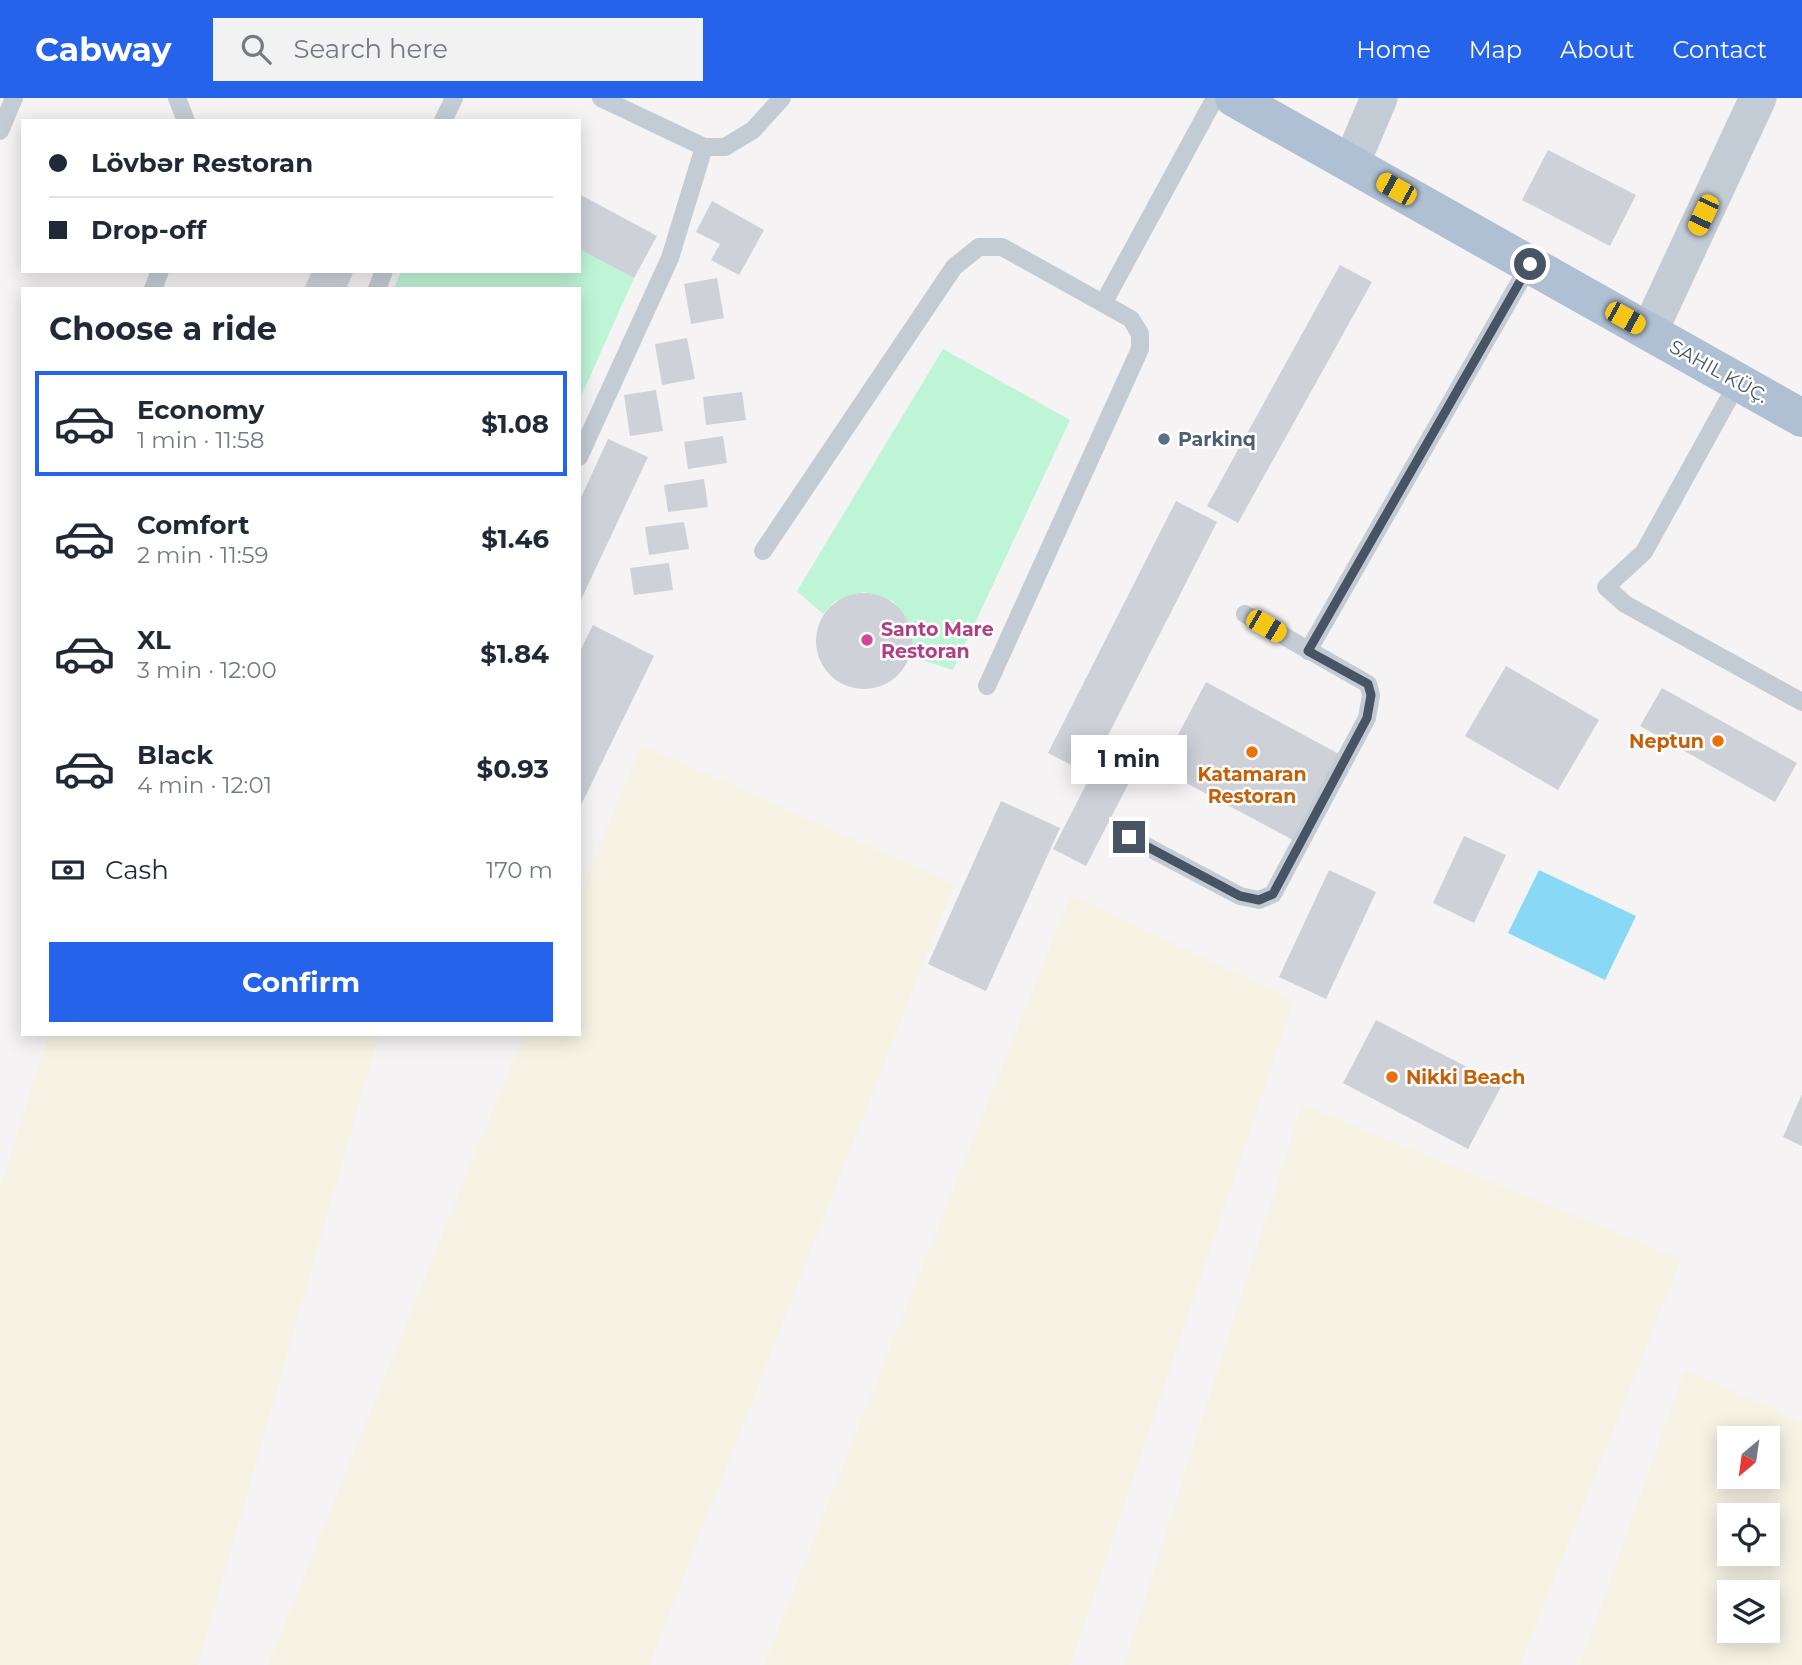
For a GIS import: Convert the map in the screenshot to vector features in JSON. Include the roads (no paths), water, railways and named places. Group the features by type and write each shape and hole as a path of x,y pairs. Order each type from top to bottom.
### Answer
{"main road":[{"name":"SAHIL KÜÇ.","path":"1234,98 1802,418"}],"street":[{"path":"1352,164 1379,98"},
{"path":"1649,332 1758,98"}],"lane":[{"path":"0,131 14,98"},
{"path":"177,98 185,119"},
{"path":"444,119 454,98"},
{"path":"600,98 704,147 725,147 754,130 782,98"},
{"path":"1104,302 1215,98"},
{"path":"581,453 670,258 704,147"},
{"path":"763,551 954,267 979,247 1002,247 1104,302 1131,319 1140,334 1140,349 987,686"},
{"path":"1308,651 1530,264"},
{"path":"1738,382 1644,552 1606,587 1625,604 1802,702"},
{"path":"1129,837 1240,896 1259,900 1273,894 1367,718 1371,695 1368,684 1245,614"}],"water":[{"path":"1539,870 1636,916 1605,980 1508,933"}],"place":[{"name":"Parkinq","path":"1164,439"},
{"name":"Santo Mare Restoran","path":"867,640"},
{"name":"Neptun","path":"1718,741"},
{"name":"Katamaran Restoran","path":"1252,752"},
{"name":"Nikki Beach","path":"1392,1077"}]}
